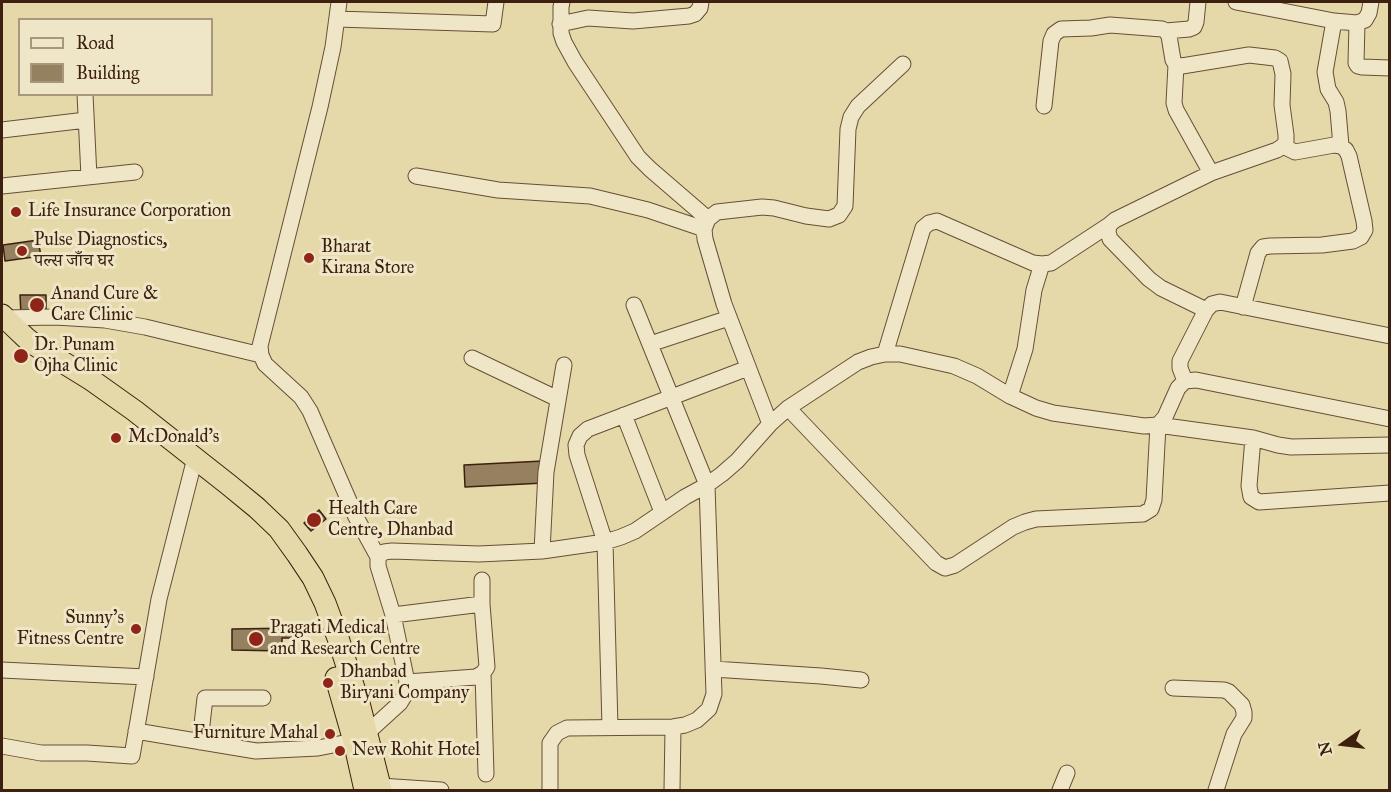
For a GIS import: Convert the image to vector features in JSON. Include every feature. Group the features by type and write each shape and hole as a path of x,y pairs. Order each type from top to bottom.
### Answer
{"highway":[{"path":"3,317 35,345 50,363 193,465 261,529 285,559 299,582 328,650 341,693 360,737 375,789"}],"street":[{"path":"136,731 256,751 318,748 360,737 400,703 406,693 407,682 393,615 378,566 378,557 356,517 310,411 301,397 265,364 260,346 320,107 333,47 339,2"},
{"path":"337,19 493,24 496,2"},
{"path":"562,2 560,24 564,42 575,62 638,157 706,224"},
{"path":"560,24 588,18 633,21 688,16 695,14 701,2"},
{"path":"1166,31 1194,27 1198,2"},
{"path":"1236,2 1254,3 1334,21 1357,23 1365,20 1371,2"},
{"path":"1243,307 1258,253 1263,248 1353,241 1361,237 1365,230 1365,221 1349,156 1341,146 1336,102 1328,89 1325,72 1334,21"},
{"path":"1357,23 1356,63 1358,66 1389,68"},
{"path":"1044,106 1051,42 1054,34 1061,29 1110,25 1162,28 1169,36 1173,60 1176,64 1174,103 1176,110 1211,173"},
{"path":"885,354 923,228 928,223 937,221 1033,263 1051,263 1115,220 1211,173 1283,147 1286,142 1282,105 1284,74 1280,61 1275,58 1249,55 1182,66 1176,64"},
{"path":"770,424 729,318 705,239 706,224 717,212 762,207 829,219 839,215 845,206 848,129 851,117 858,106 903,63"},
{"path":"85,96 89,177"},
{"path":"2,130 86,120"},
{"path":"1283,147 1295,152 1334,145 1341,146"},
{"path":"2,186 135,172"},
{"path":"416,176 498,190 597,197 706,224"},
{"path":"1109,225 1110,239 1149,279 1161,288 1206,310"},
{"path":"1010,396 1026,349 1034,290 1042,264"},
{"path":"1185,381 1180,362 1206,310 1212,304 1220,302 1389,336"},
{"path":"550,790 550,743 557,733 567,728 685,725 697,720 709,710 714,694 707,485 634,305"},
{"path":"3,317 105,320 146,327 261,355"},
{"path":"650,344 729,318"},
{"path":"378,557 384,552 392,551 479,554 542,550 605,542 621,537 635,531 722,474 788,408 858,362 885,354 900,354 954,366 1010,396 1053,413 1253,438 1291,447 1389,445"},
{"path":"472,358 558,399"},
{"path":"542,550 546,472 564,365"},
{"path":"610,727 605,542 576,446 580,436 588,429 748,368"},
{"path":"788,408 936,563 945,568 954,566 1013,527 1036,519 1143,514 1151,509 1154,500 1158,425 1165,417 1178,388 1185,381 1196,380 1389,418"},
{"path":"624,415 662,512"},
{"path":"1253,438 1249,486 1251,497 1259,502 1389,493"},
{"path":"2,746 41,753 132,756 159,599 193,465"},
{"path":"407,682 476,677 483,673 487,667 482,580"},
{"path":"393,615 482,604"},
{"path":"713,669 861,680"},
{"path":"2,670 146,677"},
{"path":"483,673 486,774"},
{"path":"1173,688 1224,690 1242,705 1244,718 1234,734 1215,790"},
{"path":"200,741 205,698 263,698"},
{"path":"672,790 673,727"},
{"path":"1060,790 1067,773"},
{"path":"375,789 441,790"}],"building":[{"name":"Pulse Diagnostics, पल्स जाँच घर","path":"38,240 41,256 5,261 3,245"},
{"path":"20,295 46,295 46,315 21,315"},
{"path":"543,461 544,483 465,487 464,465"},
{"path":"319,510 326,519 311,531 304,523"},
{"path":"293,628 297,638 282,638 282,651 232,650 232,629"}],"place":[{"name":"Life Insurance Corporation","path":"16,212"},
{"name":"Pulse Diagnostics, पल्स जाँच घर","path":"22,251"},
{"name":"Bharat Kirana Store","path":"309,258"},
{"name":"Anand Cure & Care Clinic","path":"37,305"},
{"name":"Dr. Punam Ojha Clinic","path":"21,356"},
{"name":"McDonald's","path":"116,438"},
{"name":"Health Care Centre, Dhanbad","path":"314,520"},
{"name":"Sunny's Fitness Centre","path":"136,629"},
{"name":"Pragati Medical and Research Centre","path":"256,639"},
{"name":"Dhanbad Biryani Company","path":"328,683"},
{"name":"Furniture Mahal","path":"330,734"},
{"name":"New Rohit Hotel","path":"340,751"}]}
